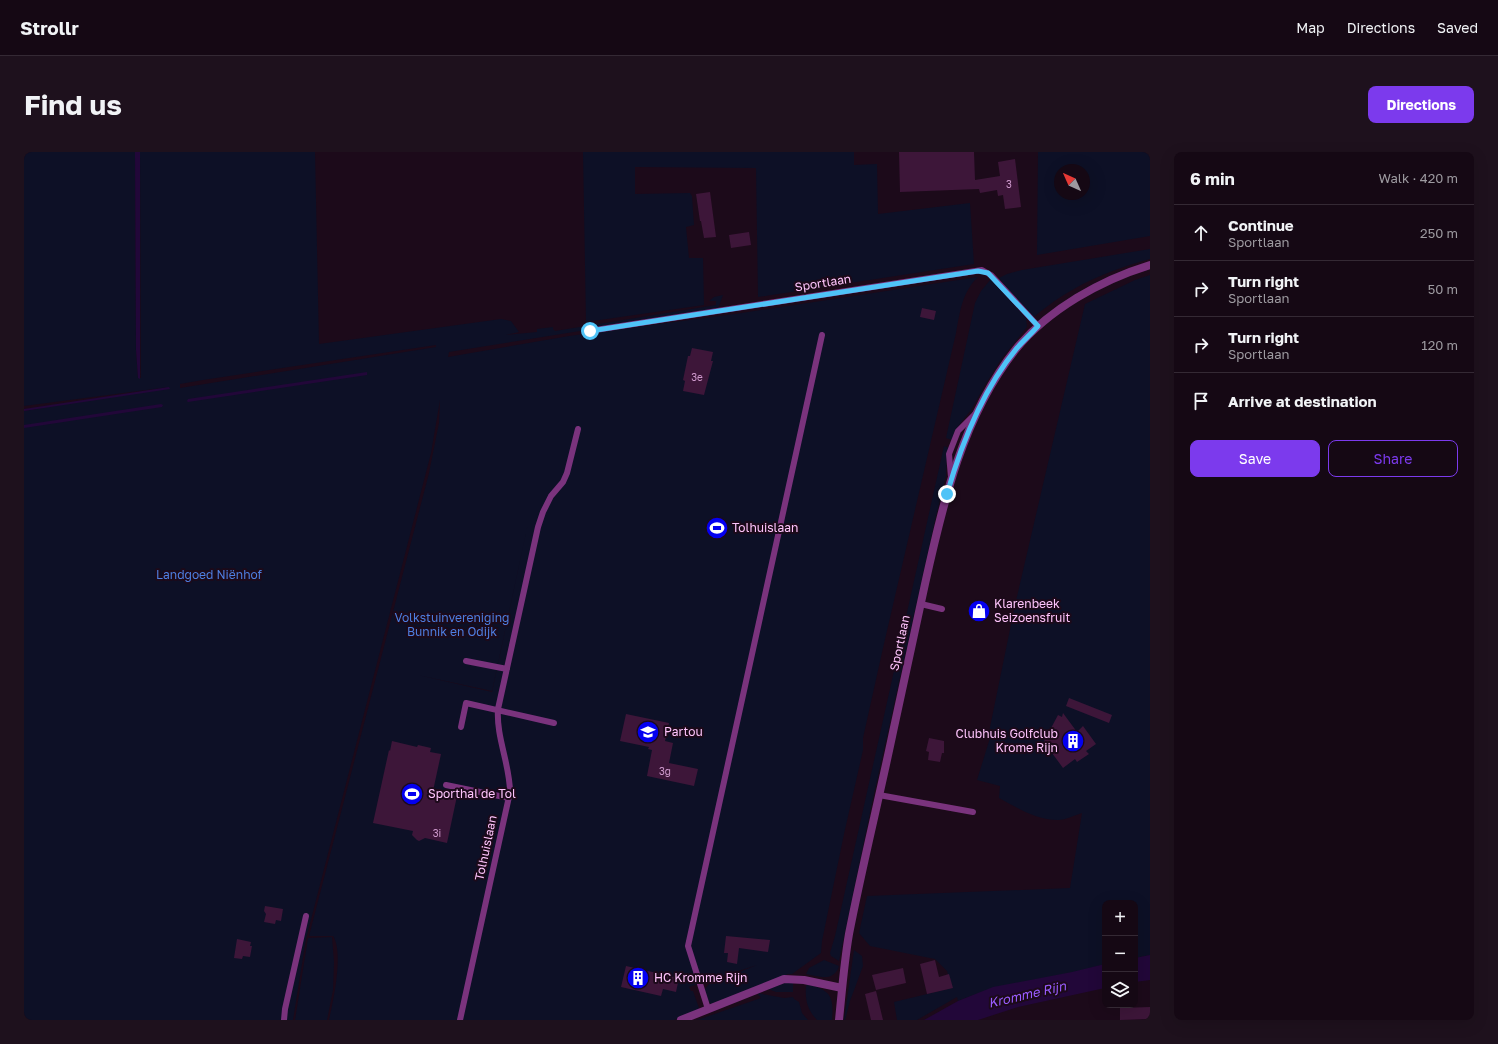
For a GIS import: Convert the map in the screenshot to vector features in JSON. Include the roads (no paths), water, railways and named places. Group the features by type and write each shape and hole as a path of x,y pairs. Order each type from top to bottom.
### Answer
{"street":[{"name":"Sportlaan","path":"839,1020 849,935 879,794 937,531 951,480 962,448 978,412 996,380 1016,349 1038,326 1064,306 1094,289 1150,265"},
{"path":"681,1020 784,979 804,980 842,988"}],"lane":[{"name":"Sportlaan","path":"590,331 982,270 991,275 1038,326"},
{"path":"708,1009 688,946 822,335"},
{"name":"Tolhuislaan","path":"460,1020 509,798 510,782 499,725 498,709 538,527 551,496 563,482 567,473 578,429"},
{"path":"921,604 942,609"},
{"path":"466,660 507,669"},
{"path":"461,727 466,703 498,709 554,723"},
{"path":"446,785 509,798"},
{"path":"879,794 973,812"},
{"path":"284,1020 285,1009 306,916"}],"water":[{"path":"135,152 140,152 140,379 138,378 136,350"},
{"path":"367,372 367,375 187,401 188,399"},
{"path":"169,387 170,389 24,411 24,409"},
{"path":"161,404 163,405 162,407 24,428 24,425"},
{"path":"1150,955 1150,980 1138,982 1138,957"},
{"name":"Kromme Rijn","path":"1102,965 1102,989 1018,1007 978,1020 924,1020 958,1001 993,987"}],"place":[{"name":"Tolhuislaan","path":"717,528"},
{"name":"Klarenbeek Seizoensfruit","path":"979,611"},
{"name":"Partou","path":"648,732"},
{"name":"Clubhuis Golfclub Krome Rijn","path":"1073,741"},
{"name":"Sporthal de Tol","path":"412,794"},
{"name":"HC Kromme Rijn","path":"638,978"}],"park label":[{"name":"Landgoed Niënhof","path":"209,575"},
{"name":"Volkstuinvereniging Bunnik en Odijk","path":"452,625"}]}
